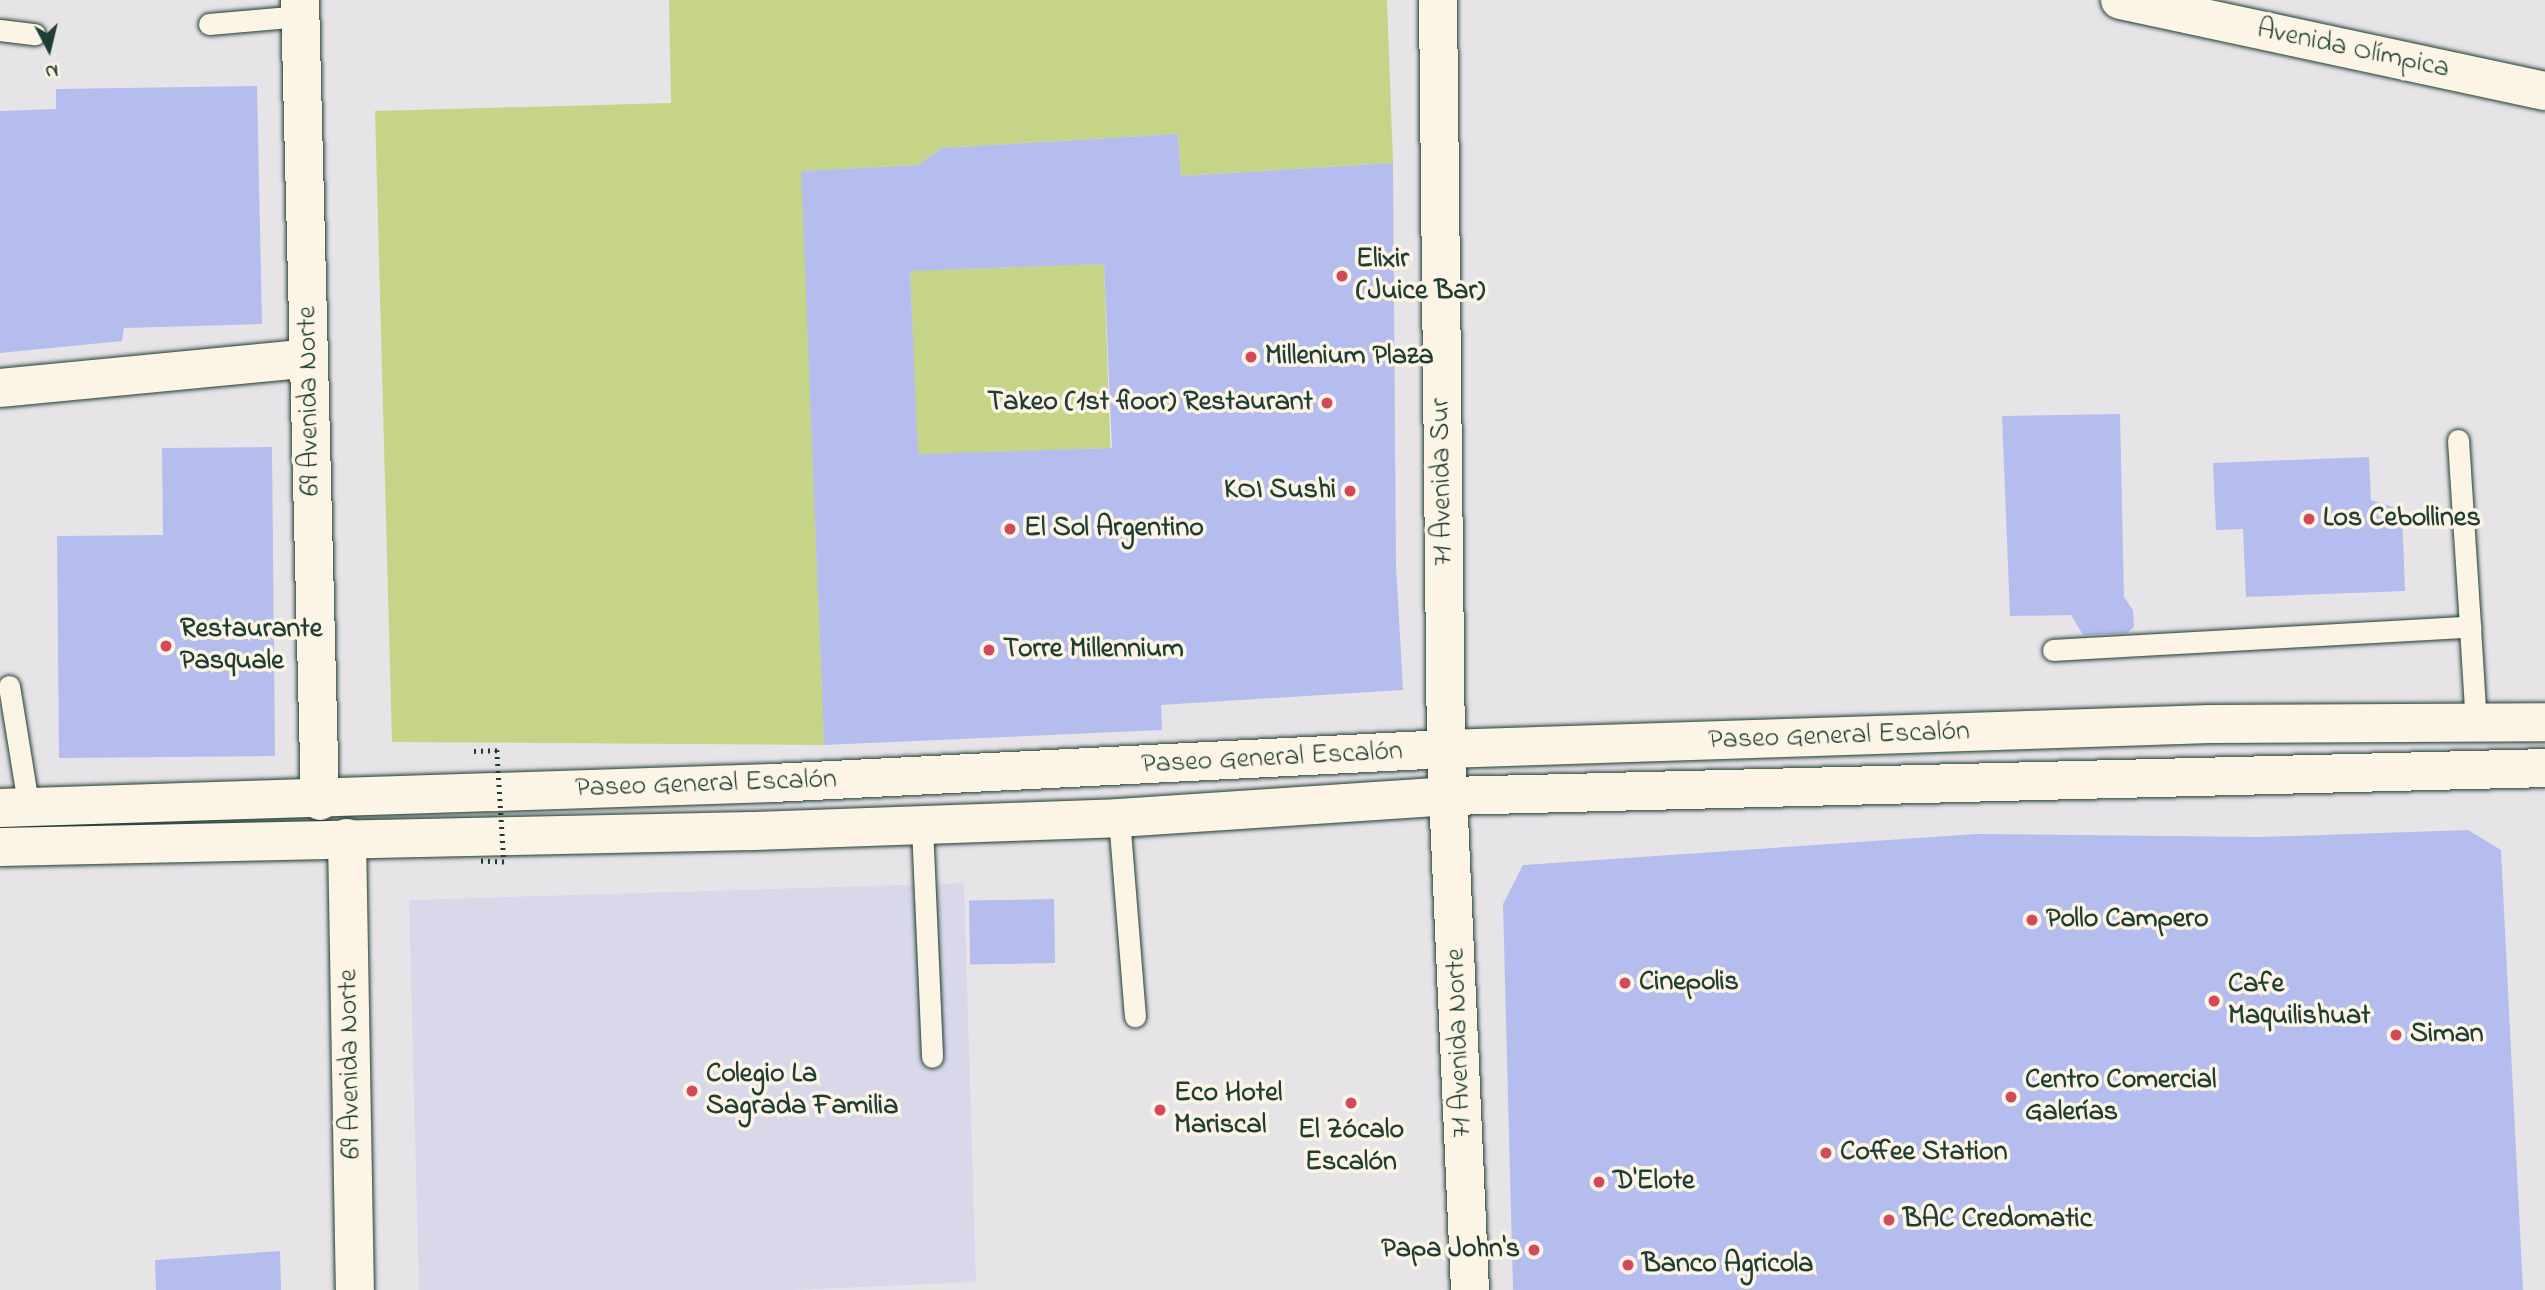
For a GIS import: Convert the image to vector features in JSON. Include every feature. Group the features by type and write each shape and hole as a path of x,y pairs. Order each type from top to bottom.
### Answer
{"main road":[{"name":"71 Avenida Sur","path":"1438,0 1446,749 1450,796"},
{"name":"Avenida Olímpica","path":"2120,0 2545,91"},
{"name":"69 Avenida Norte","path":"300,8 320,802"},
{"path":"0,388 309,358"},
{"name":"Paseo General Escalón","path":"14,808 320,802 831,781 1446,749 2211,724 2545,722"},
{"name":"Paseo General Escalón","path":"0,847 922,825 1119,817 1450,796 2545,768"},
{"name":"71 Avenida Norte","path":"1450,796 1469,1290"},
{"name":"69 Avenida Norte","path":"347,838 355,1290"}],"lane":[{"path":"209,24 300,8"},
{"path":"0,30 35,33"},
{"path":"2458,440 2476,724"},
{"path":"2053,650 2470,627"},
{"path":"9,686 14,808"},
{"path":"1119,817 1135,1016"},
{"path":"922,825 932,1057"}],"path":[{"path":"474,751 498,750 504,862 478,861"}],"shaded area":[{"name":"Colegio La Sagrada Familia","path":"964,883 976,1282 793,1290 419,1290 409,900"}],"green space":[{"path":"669,0 1387,0 1393,163 1181,176 1178,134 941,148 918,165 802,171 824,745 392,742 375,111 671,103"},
{"path":"1104,264 1110,448 917,455 910,271"}],"building":[{"path":"257,86 262,324 124,328 122,341 0,353 0,111 56,109 56,89"},
{"name":"Millenium Plaza","path":"1178,134 1181,176 1393,163 1396,566 1403,690 1161,705 1162,730 824,745 801,171 918,165 941,148","holes":["1104,264 1112,448 918,454 910,271"]},
{"path":"2120,414 2124,597 2133,610 2134,627 2127,633 2083,635 2071,615 2010,616 2002,416"},
{"name":"Restaurante Pasquale","path":"272,447 275,756 59,758 57,536 163,535 162,448"},
{"name":"Los Cebollines","path":"2369,457 2371,500 2402,510 2405,591 2246,597 2243,529 2216,530 2213,463"},
{"name":"Centro Comercial Galerías","path":"2468,830 2501,850 2523,1290 1513,1290 1503,904 1523,865 1976,834 2261,837"},
{"path":"1054,899 1055,963 970,964 969,900"},
{"path":"280,1251 281,1290 156,1290 155,1260"}],"place":[{"name":"Elixir (Juice Bar)","path":"1342,276"},
{"name":"Millenium Plaza","path":"1251,357"},
{"name":"Takeo (1st floor) Restaurant","path":"1327,403"},
{"name":"KOI Sushi","path":"1350,491"},
{"name":"Los Cebollines","path":"2309,519"},
{"name":"El Sol Argentino","path":"1010,529"},
{"name":"Restaurante Pasquale","path":"166,646"},
{"name":"Torre Millennium","path":"989,650"},
{"name":"Pollo Campero","path":"2032,920"},
{"name":"Cinepolis","path":"1625,983"},
{"name":"Cafe Maquilishuat","path":"2214,1001"},
{"name":"Siman","path":"2396,1035"},
{"name":"Colegio La Sagrada Familia","path":"692,1091"},
{"name":"Centro Comercial Galerías","path":"2011,1097"},
{"name":"El Zócalo Escalón","path":"1351,1103"},
{"name":"Eco Hotel Mariscal","path":"1160,1110"},
{"name":"Coffee Station","path":"1826,1153"},
{"name":"D'Elote","path":"1599,1182"},
{"name":"BAC Credomatic","path":"1889,1220"},
{"name":"Papa John's","path":"1534,1250"},
{"name":"Banco Agricola","path":"1628,1265"}]}
